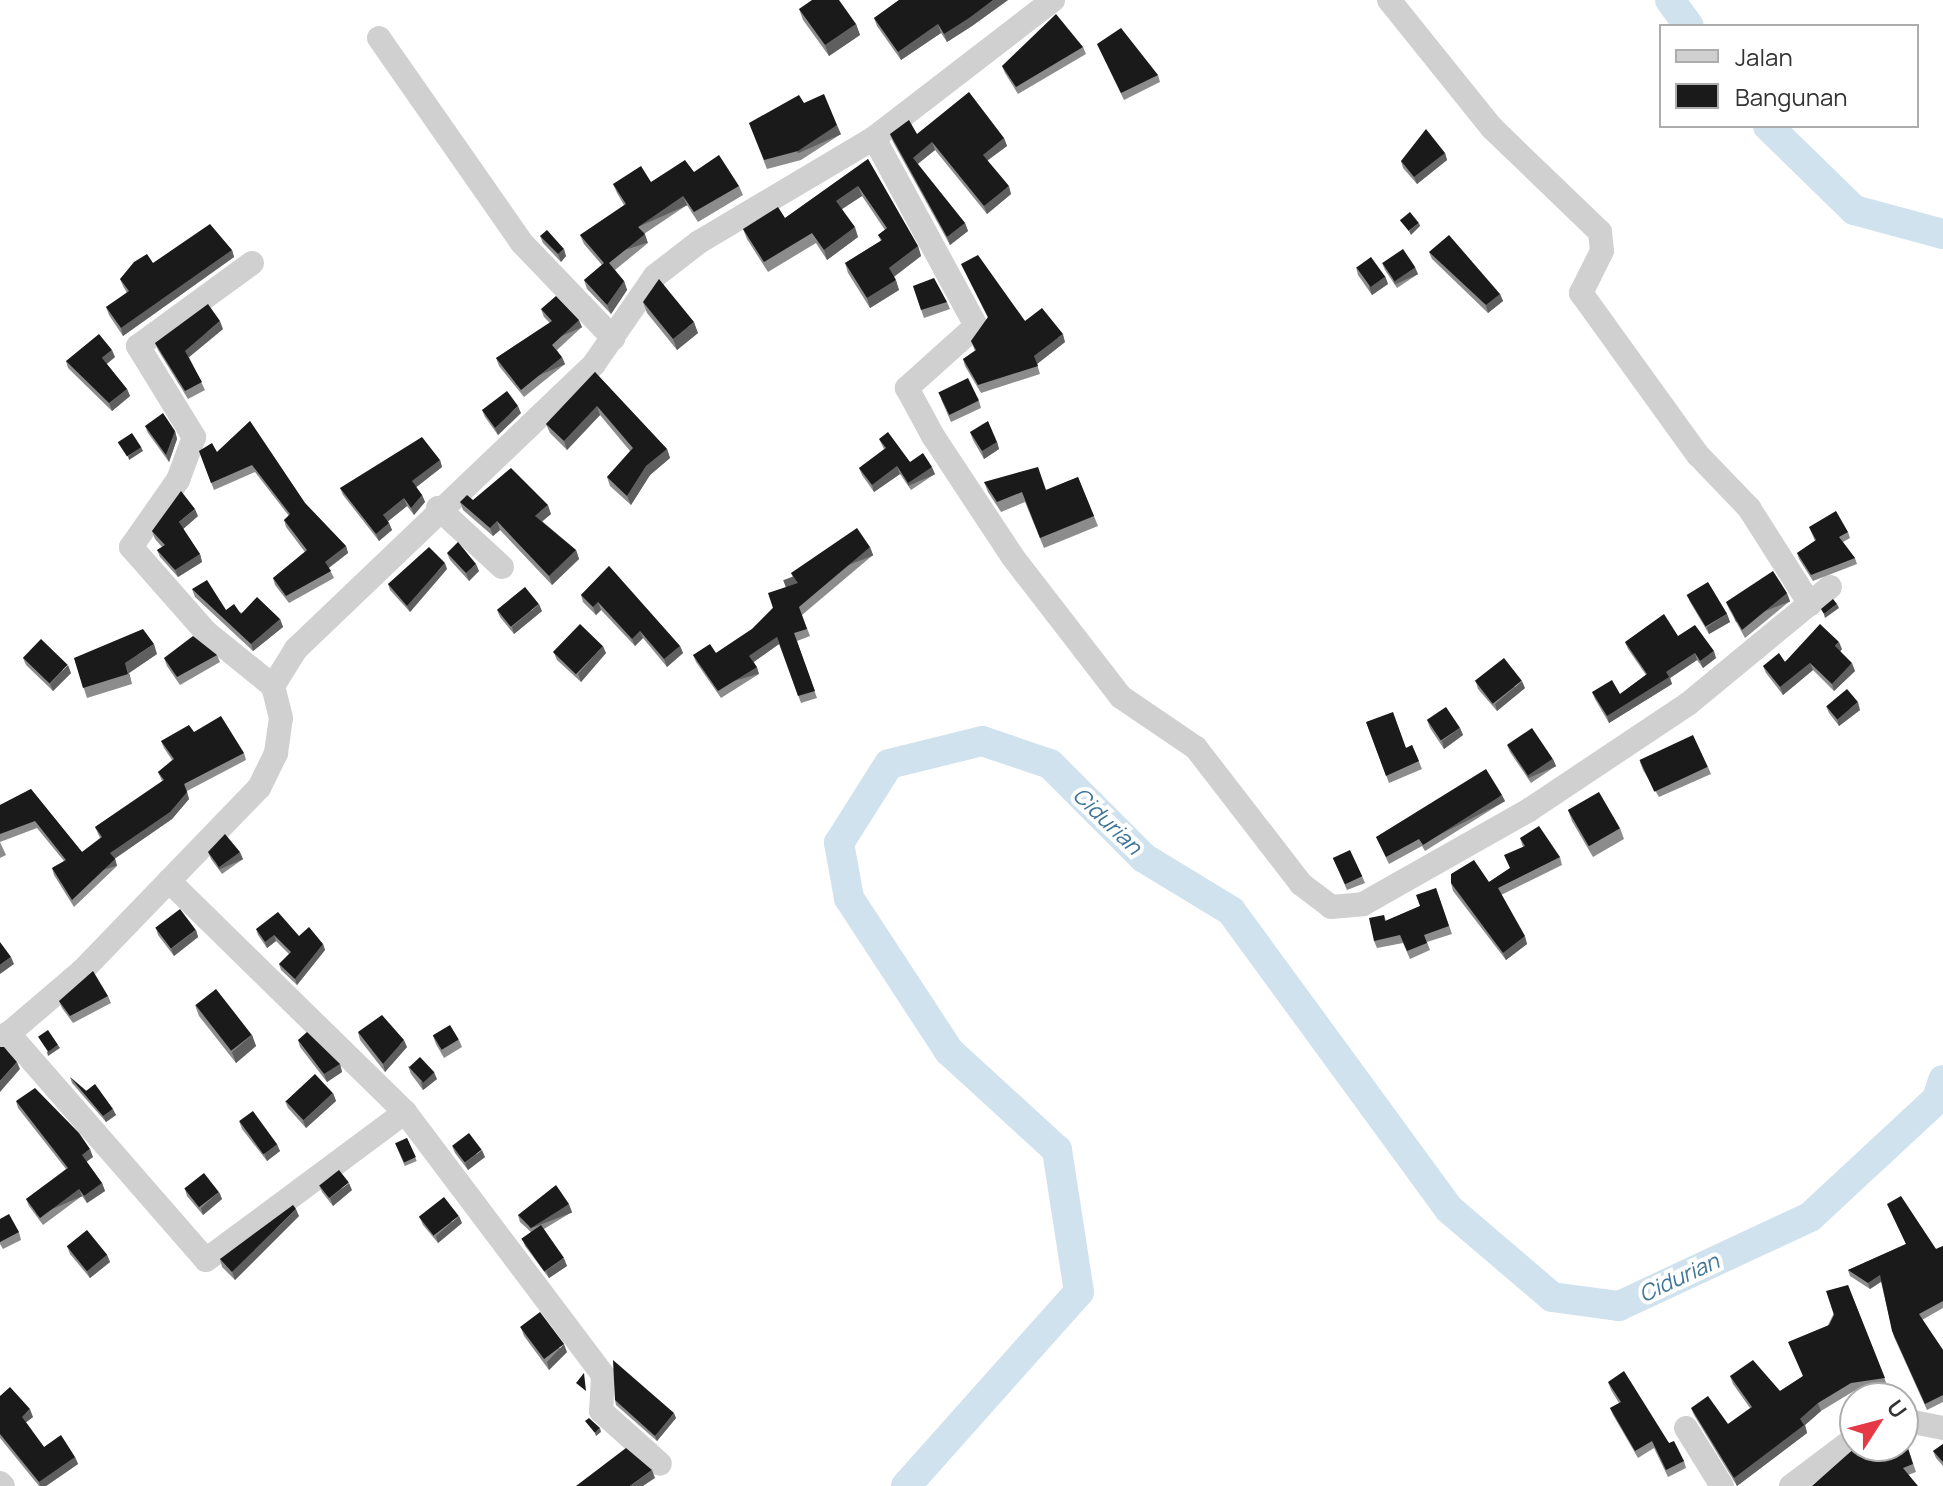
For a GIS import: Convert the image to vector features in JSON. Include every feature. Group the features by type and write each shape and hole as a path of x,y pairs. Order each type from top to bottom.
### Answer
{"street":[{"path":"273,686 296,649 613,338 655,276 699,242 874,138 1053,0"},
{"path":"1389,0 1492,128 1600,232 1602,251 1581,293 1698,455 1749,508 1810,604"},
{"path":"379,38 522,243 613,338"},
{"path":"874,138 976,326 907,388 933,436 1012,556 1121,697 1196,748 1317,900 1337,908 1363,904 1518,817 1688,704 1830,587"},
{"path":"252,263 138,346 194,437 178,480 131,547 206,632 273,686 281,718 276,753 259,788 82,971 4,1037 206,1260 405,1112"},
{"path":"438,508 502,567"},
{"path":"169,881 405,1112 603,1375 601,1411 660,1464"},
{"path":"1919,1423 1943,1428"},
{"path":"1686,1428 1722,1486"},
{"path":"1791,1486 1839,1450"}],"building":[{"path":"812,0 839,0 856,24 825,45 799,9"},
{"path":"899,0 993,0 944,34 938,24 898,52 874,18"},
{"path":"1056,14 1083,47 1016,87 1002,66"},
{"path":"1121,28 1158,75 1121,93 1097,44"},
{"path":"969,92 1004,138 983,155 1009,186 984,206 932,142 913,158 965,223 947,237 890,134 909,120 917,134"},
{"path":"824,94 837,125 798,151 764,160 749,123 799,95 804,103"},
{"path":"1426,129 1445,153 1414,177 1401,161"},
{"path":"719,155 739,186 694,212 683,196 638,227 645,234 609,263 624,281 607,305 584,280 604,263 580,235 626,204 613,184 641,166 651,182 685,160 694,172"},
{"path":"868,159 918,246 889,268 896,280 867,298 845,263 882,240 878,235 887,228 858,186 836,201 855,227 824,250 812,233 764,262 743,229 778,207 785,218"},
{"path":"1410,212 1419,223 1409,231 1400,220"},
{"path":"210,224 232,250 121,328 106,307 129,291 120,279 134,262 147,254 153,263"},
{"path":"547,230 564,249 558,254 540,236"},
{"path":"1449,235 1500,294 1486,305 1429,252"},
{"path":"1403,249 1415,267 1395,281 1382,263"},
{"path":"978,255 1025,321 1042,308 1063,334 1034,356 1038,366 978,385 963,359 976,350 971,341 988,317 961,264"},
{"path":"1371,257 1385,276 1371,287 1356,268"},
{"path":"934,278 947,302 921,310 913,286"},
{"path":"659,279 694,322 673,339 643,302"},
{"path":"556,296 579,320 552,345 562,357 521,390 496,358 552,321 541,309"},
{"path":"208,304 220,321 185,351 202,382 185,391 155,343"},
{"path":"99,334 112,350 102,358 127,389 109,403 66,361"},
{"path":"595,372 667,449 646,466 627,496 607,477 633,448 597,406 564,441 546,424"},
{"path":"968,378 979,400 949,415 938,392"},
{"path":"507,391 518,406 495,428 482,410"},
{"path":"163,413 175,431 166,455 145,426"},
{"path":"250,421 305,503 346,546 325,562 331,571 286,596 273,578 307,550 284,520 290,514 252,465 211,483 199,451 212,443 217,452"},
{"path":"988,421 997,442 982,451 970,432"},
{"path":"888,432 910,462 923,453 932,467 908,483 897,466 872,485 859,468 886,448 879,439"},
{"path":"132,433 141,447 127,457 118,442"},
{"path":"422,437 440,460 412,481 422,495 411,508 404,498 383,515 389,523 376,534 340,488"},
{"path":"1038,467 1046,490 1078,477 1094,516 1040,538 1022,492 997,502 984,482"},
{"path":"511,468 548,505 535,516 576,550 549,576 497,521 490,528 460,502 467,495 473,500"},
{"path":"181,491 195,509 179,522 200,554 175,570 157,550 165,545 152,531"},
{"path":"1836,511 1848,532 1839,537 1855,558 1811,575 1797,553 1816,540 1809,527"},
{"path":"857,528 870,547 799,607 807,629 794,633 815,691 798,696 777,637 749,656 757,667 718,691 693,655 710,644 716,653 752,629 773,608 768,593 798,583 791,573"},
{"path":"458,542 476,564 466,573 447,553"},
{"path":"429,547 445,563 407,606 388,584"},
{"path":"609,566 680,646 664,659 640,631 632,639 598,602 593,607 581,595"},
{"path":"1773,571 1787,593 1742,630 1726,602"},
{"path":"207,580 226,610 234,604 241,614 257,597 280,619 251,644 192,589"},
{"path":"1708,582 1727,614 1706,627 1687,595"},
{"path":"525,587 539,604 511,627 497,610"},
{"path":"1833,599 1837,604 1824,614 1821,609"},
{"path":"1664,614 1678,636 1695,625 1714,651 1700,661 1695,653 1666,672 1669,677 1607,716 1592,692 1612,680 1620,694 1647,674 1625,642"},
{"path":"580,624 603,646 576,674 553,652"},
{"path":"1820,624 1839,642 1835,646 1852,663 1832,684 1810,663 1780,687 1763,666 1779,653 1785,662"},
{"path":"143,629 154,644 125,663 128,674 83,688 74,658"},
{"path":"193,636 217,655 177,677 164,658"},
{"path":"41,639 68,665 50,683 23,658"},
{"path":"1504,658 1522,681 1493,704 1475,681"},
{"path":"1847,689 1858,702 1837,719 1826,706"},
{"path":"1446,707 1460,728 1441,741 1427,720"},
{"path":"1393,712 1406,748 1412,745 1419,761 1386,776 1366,722"},
{"path":"221,716 244,753 184,784 187,792 170,812 110,853 115,859 72,900 52,868 66,860 35,821 0,834 0,805 31,789 82,852 102,837 95,827 164,780 158,772 174,759 161,741 189,725 194,732"},
{"path":"1532,728 1553,759 1528,775 1507,745"},
{"path":"1693,735 1708,767 1654,792 1640,760"},
{"path":"1486,769 1502,795 1423,845 1419,839 1386,857 1376,837"},
{"path":"1599,792 1620,828 1589,846 1568,810"},
{"path":"1539,826 1560,857 1498,888 1525,936 1503,953 1451,883 1451,874 1474,860 1489,882 1510,868 1504,855 1525,846 1520,838"},
{"path":"225,834 240,852 219,867 208,852"},
{"path":"1350,850 1362,876 1345,884 1333,858"},
{"path":"1436,888 1449,926 1424,935 1427,943 1407,951 1400,935 1374,941 1369,918 1384,915 1385,921 1420,906 1416,895"},
{"path":"180,909 196,930 171,948 155,928"},
{"path":"278,912 299,936 309,927 323,944 295,979 279,964 291,952 274,935 265,942 256,929"},
{"path":"0,942 11,957 0,965"},
{"path":"93,971 108,996 70,1016 59,1001"},
{"path":"216,989 252,1035 231,1051 196,1005"},
{"path":"382,1015 404,1040 383,1064 358,1032"},
{"path":"450,1025 459,1040 442,1050 433,1035"},
{"path":"48,1030 58,1045 48,1052 38,1037"},
{"path":"307,1032 340,1064 324,1074 298,1040"},
{"path":"0,1047 4,1047 17,1062 0,1081"},
{"path":"420,1057 434,1072 423,1083 409,1067"},
{"path":"315,1074 333,1093 303,1120 286,1101"},
{"path":"70,1077 86,1091 95,1084 113,1109 103,1116"},
{"path":"35,1088 79,1133 90,1149 82,1155 102,1183 84,1196 79,1189 40,1218 26,1199 68,1168 16,1101"},
{"path":"253,1111 277,1144 263,1154 239,1121"},
{"path":"469,1133 482,1150 465,1162 452,1146"},
{"path":"407,1138 416,1157 404,1163 395,1143"},
{"path":"339,1170 349,1183 329,1198 319,1185"},
{"path":"204,1173 219,1192 199,1207 184,1188"},
{"path":"556,1185 569,1204 531,1228 518,1215"},
{"path":"1901,1196 1936,1249 1943,1246 1943,1301 1919,1314 1943,1350 1943,1395 1925,1404 1919,1382 1915,1382 1892,1331 1880,1275 1868,1283 1848,1270 1906,1244 1887,1204"},
{"path":"444,1197 459,1216 434,1236 419,1217"},
{"path":"293,1205 296,1209 232,1272 220,1259"},
{"path":"9,1214 19,1232 0,1242 0,1219"},
{"path":"541,1225 564,1258 544,1272 521,1239"},
{"path":"87,1230 107,1255 87,1271 67,1246"},
{"path":"1848,1285 1885,1378 1839,1382 1839,1390 1800,1419 1804,1425 1734,1478 1691,1408 1708,1396 1728,1424 1752,1407 1730,1376 1753,1360 1780,1391 1803,1376 1788,1342 1829,1325 1834,1315 1826,1291"},
{"path":"540,1312 564,1344 544,1359 520,1327"},
{"path":"613,1360 674,1413 655,1436 615,1400"},
{"path":"1624,1371 1669,1443 1674,1441 1684,1461 1666,1470 1652,1441 1635,1451 1610,1408 1621,1402 1608,1382"},
{"path":"584,1373 586,1391 576,1383"},
{"path":"10,1387 30,1409 22,1417 44,1447 61,1435 75,1457 39,1482 0,1434 0,1396"},
{"path":"589,1418 600,1428 595,1433 585,1421"},
{"path":"1943,1444 1943,1462 1933,1451"},
{"path":"626,1448 652,1470 630,1486 576,1486"},
{"path":"1839,1462 1912,1462 1903,1468 1918,1486 1812,1486"}],"waterway":[{"name":"Cidurian","path":"1670,0 1688,24"},
{"name":"Cidurian","path":"1770,128 1854,210 1943,234"},
{"name":"Cidurian","path":"906,1486 1079,1292 1057,1150 949,1051 849,898 839,843 889,764 982,741 1050,764 1144,858 1231,911 1449,1209 1552,1297 1619,1306 1810,1217 1937,1099 1943,1080"}]}
